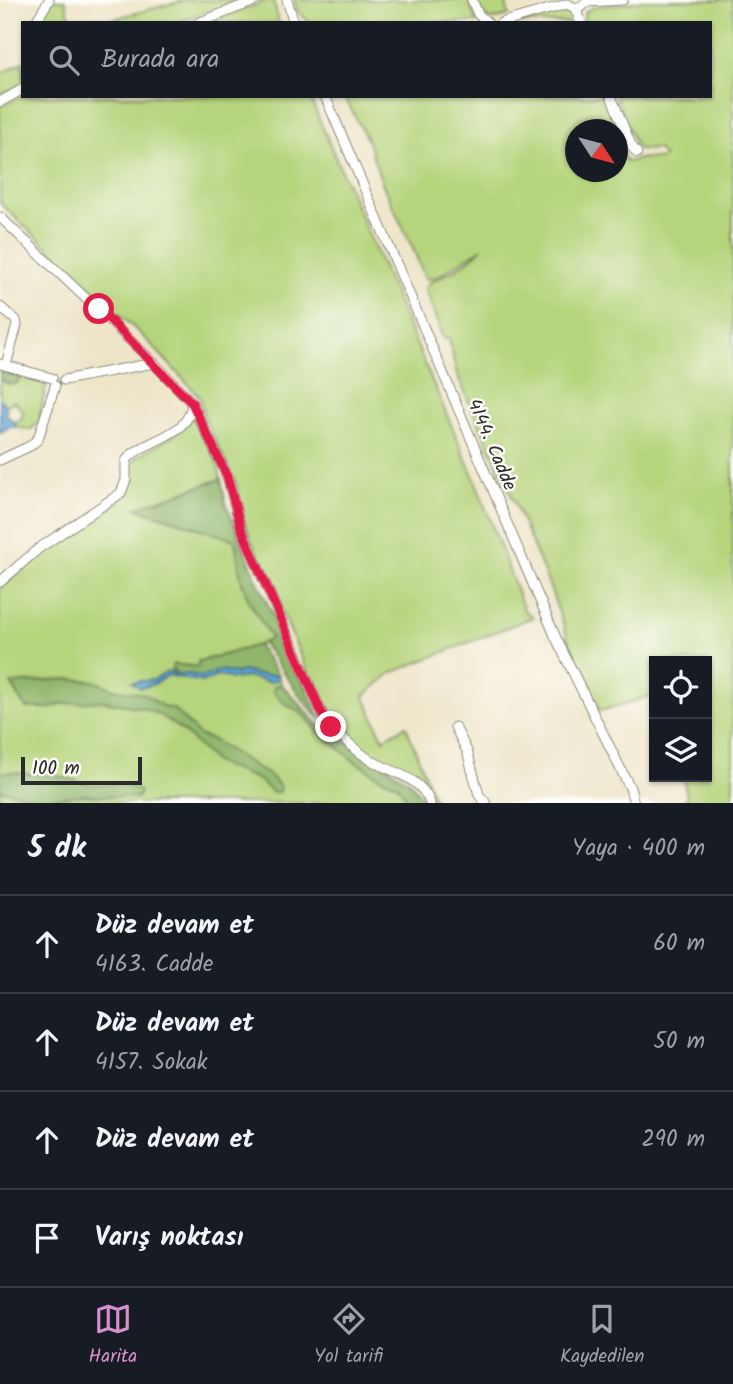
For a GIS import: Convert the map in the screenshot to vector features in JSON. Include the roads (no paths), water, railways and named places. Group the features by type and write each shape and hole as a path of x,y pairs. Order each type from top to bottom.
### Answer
{"street":[{"path":"36,21 49,0"},
{"path":"203,21 257,0"},
{"path":"287,0 293,21"},
{"path":"471,0 478,14 486,21"},
{"path":"576,11 587,2 623,0"},
{"path":"508,21 562,5 571,5 580,21"},
{"path":"0,102 21,90"},
{"name":"4144. Cadde","path":"326,98 556,638 630,788 634,803"},
{"path":"612,98 631,145 637,153"},
{"path":"0,217 154,363 192,403 227,476 241,528 324,718 342,738 369,759 420,786 430,803"},
{"path":"0,307 16,320 17,325 3,365 62,385 64,380 154,363"},
{"path":"0,460 30,446 38,439 53,382"},
{"path":"0,582 38,549 121,493 126,480 126,461 130,456 176,430 191,411 192,403"},
{"path":"455,727 467,751 479,795 485,803"}],"water":[{"path":"0,399 6,406 7,416 16,427 9,427 0,433"},
{"path":"221,670 235,674 243,671 259,675 278,675 279,679 269,682 248,677 232,679 219,675 203,682 169,675 140,688 132,682 154,680 169,671 178,675 192,674 202,677"}]}
